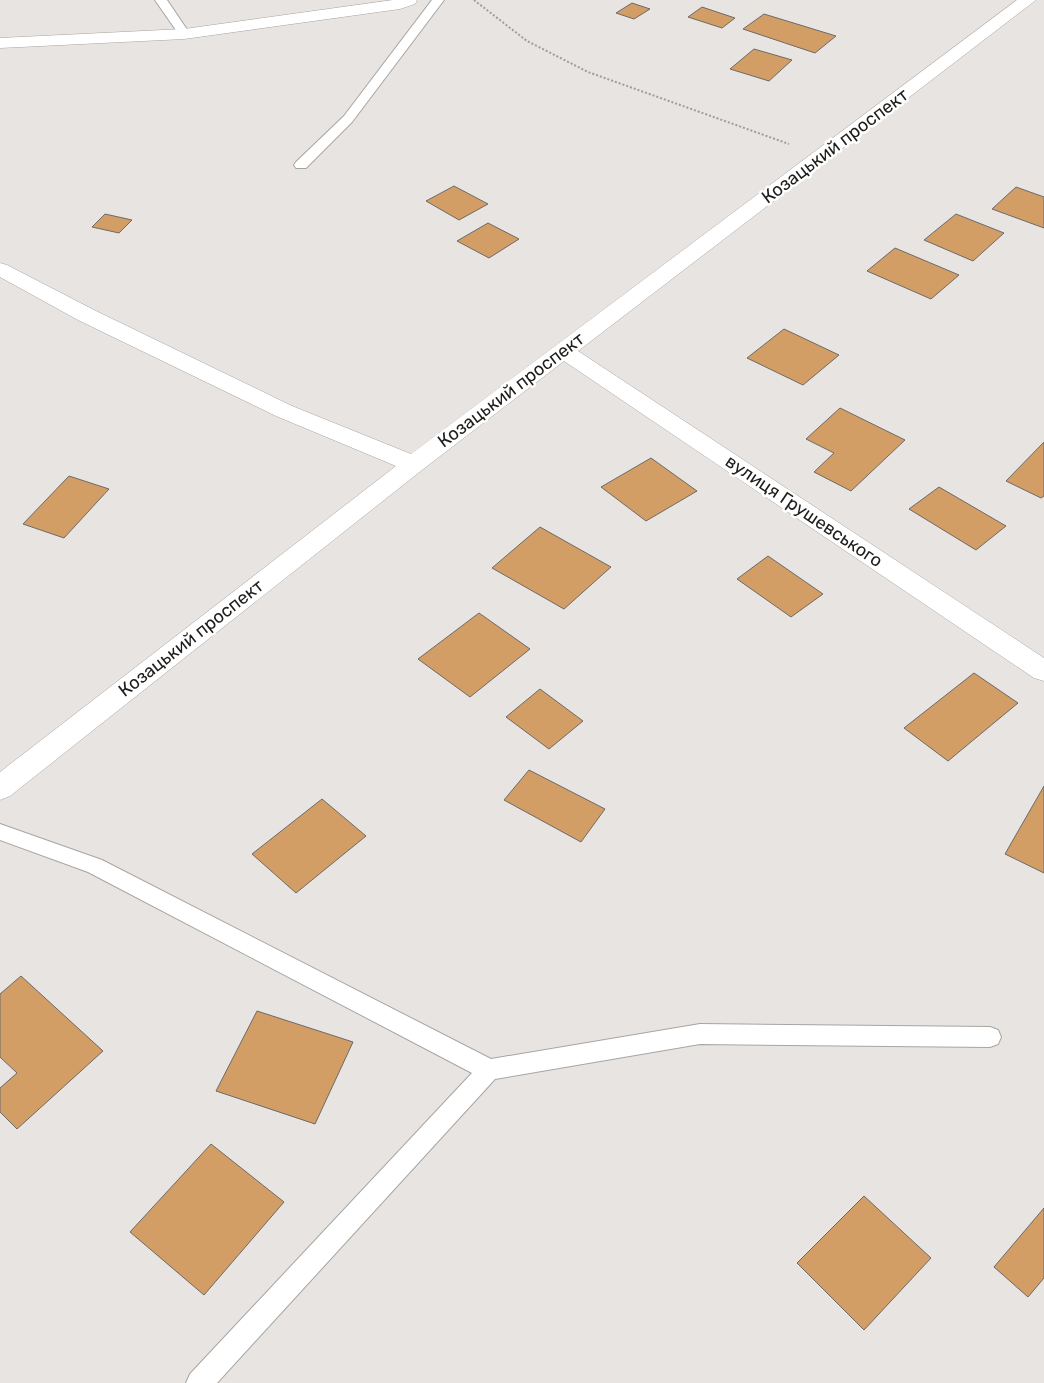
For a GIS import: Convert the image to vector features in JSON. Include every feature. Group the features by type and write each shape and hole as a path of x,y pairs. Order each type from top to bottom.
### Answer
{"street":[{"path":"3,46 184,34 400,4 409,0"},
{"name":"Козацький проспект","path":"0,788 414,464 1028,0"},
{"path":"0,269 86,315 284,411 414,464"},
{"name":"вулиця Грушевського","path":"564,351 1044,671"}],"lane":[{"path":"161,0 184,34"},
{"path":"302,165 348,119 438,0"},
{"path":"0,832 95,866 490,1070 700,1034 990,1037"},
{"path":"199,1383 490,1070"}],"path":[{"path":"474,0 527,40 588,72 822,156"}],"building":[{"path":"632,3 650,9 634,19 616,13"},
{"path":"702,7 735,18 722,28 688,17"},
{"path":"764,14 836,36 815,53 743,29"},
{"path":"754,49 792,60 769,81 730,69"},
{"path":"454,186 488,204 459,220 426,201"},
{"path":"1016,187 1044,197 1044,228 992,209"},
{"path":"105,214 132,220 119,233 92,227"},
{"path":"956,214 1004,233 973,261 924,240"},
{"path":"488,223 519,239 489,258 457,241"},
{"path":"895,248 959,275 931,299 867,271"},
{"path":"784,329 839,355 803,385 747,358"},
{"path":"840,408 905,440 851,491 814,472 834,453 806,439"},
{"path":"1044,442 1044,496 1041,498 1006,481"},
{"path":"651,458 697,491 646,521 601,487"},
{"path":"69,476 109,489 64,538 23,524"},
{"path":"939,487 1006,526 976,550 909,509"},
{"path":"540,527 611,567 564,609 492,568"},
{"path":"768,556 823,594 791,617 737,579"},
{"path":"479,613 530,649 470,697 418,659"},
{"path":"974,673 1018,703 948,761 904,728"},
{"path":"540,689 583,721 549,749 506,717"},
{"path":"529,770 605,809 581,842 504,800"},
{"path":"1044,786 1044,873 1005,854"},
{"path":"322,799 366,836 296,893 252,854"},
{"path":"21,976 103,1051 17,1129 0,1112 0,1088 17,1073 0,1057 0,994"},
{"path":"257,1011 353,1042 315,1124 216,1091"},
{"path":"211,1144 284,1202 204,1295 130,1232"},
{"path":"864,1196 931,1258 864,1330 797,1263"},
{"path":"1044,1208 1044,1278 1028,1297 994,1267"}]}
